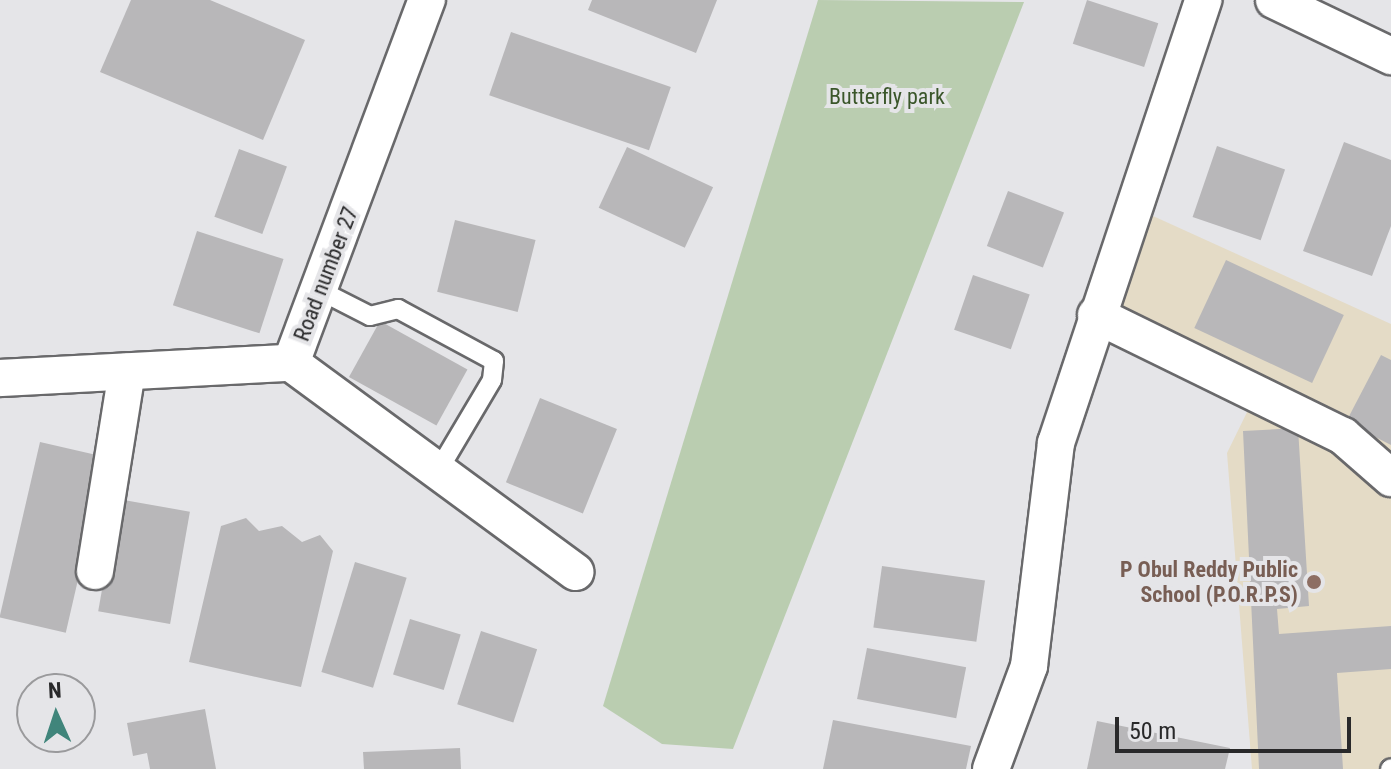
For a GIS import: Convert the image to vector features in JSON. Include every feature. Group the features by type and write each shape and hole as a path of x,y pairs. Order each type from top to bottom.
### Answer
{"street":[{"name":"Road number 27","path":"0,378 291,363 427,0"},
{"path":"991,769 1029,666 1056,443 1203,0"},
{"path":"1274,0 1391,56"},
{"path":"1096,315 1343,436 1391,478"},
{"path":"291,363 575,572"},
{"path":"95,571 127,372"}],"lane":[{"path":"319,290 370,316 398,309 494,361 492,380 438,471"}],"shaded area":[{"name":"P Obul Reddy Public School (P.O.R.P.S)","path":"1153,216 1391,324 1391,769 1252,769 1227,453 1252,402 1110,311"}],"green space":[{"name":"Butterfly park","path":"818,0 1024,2 733,749 662,744 603,706"}],"building":[{"path":"131,0 210,0 305,40 263,140 100,72"},
{"path":"592,0 717,0 696,53 588,10"},
{"path":"1087,0 1158,23 1144,67 1073,44"},
{"path":"511,32 671,87 649,150 489,95"},
{"path":"1344,142 1391,160 1391,226 1372,276 1303,251"},
{"path":"1217,146 1285,169 1261,240 1193,217"},
{"path":"627,147 713,187 685,248 599,208"},
{"path":"239,149 287,166 262,234 214,217"},
{"path":"1008,191 1064,213 1043,268 987,246"},
{"path":"455,220 536,240 518,312 437,292"},
{"path":"197,231 284,259 259,333 173,305"},
{"path":"1226,260 1344,315 1312,383 1194,328"},
{"path":"973,275 1030,295 1011,349 954,330"},
{"path":"380,321 467,369 436,425 349,377"},
{"path":"1381,355 1391,360 1391,445 1346,422"},
{"path":"540,398 617,429 583,513 506,482"},
{"path":"1298,428 1309,606 1277,609 1279,634 1391,626 1391,669 1337,673 1343,769 1259,769 1243,431"},
{"path":"40,442 106,457 66,633 0,618"},
{"path":"118,499 190,512 170,624 98,611"},
{"path":"246,518 259,531 282,526 302,542 320,535 333,551 301,687 189,662 221,526"},
{"path":"355,562 407,578 373,688 321,672"},
{"path":"882,566 985,580 976,642 873,627"},
{"path":"410,619 461,634 444,690 393,674"},
{"path":"481,631 537,649 513,722 457,704"},
{"path":"867,648 966,667 956,718 857,699"},
{"path":"205,709 216,769 150,769 147,753 133,756 127,723"},
{"path":"833,720 971,746 966,769 823,769"},
{"path":"1097,721 1230,748 1225,769 1087,769"},
{"path":"460,748 461,769 364,769 363,752"}],"place":[{"name":"P Obul Reddy Public School (P.O.R.P.S)","path":"1314,582"}]}
